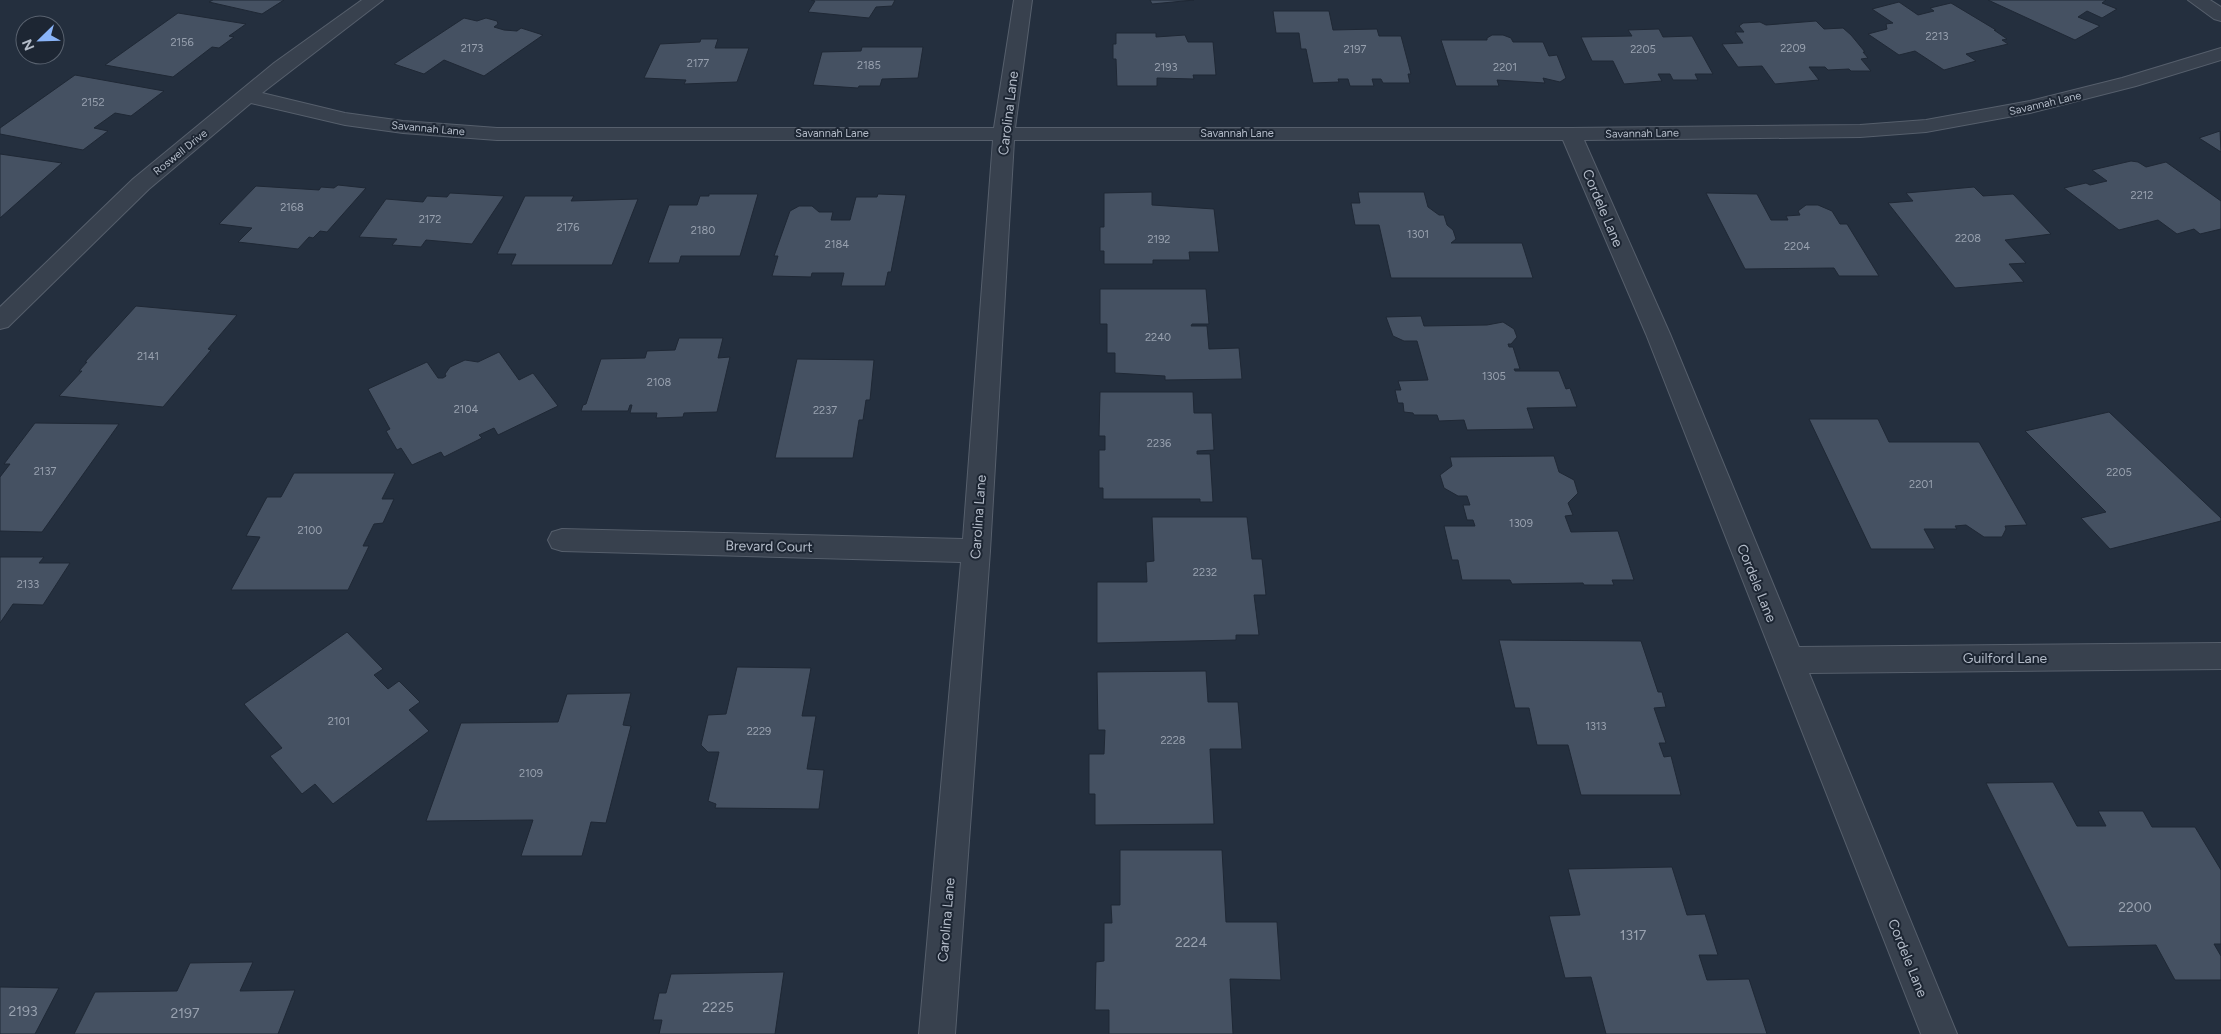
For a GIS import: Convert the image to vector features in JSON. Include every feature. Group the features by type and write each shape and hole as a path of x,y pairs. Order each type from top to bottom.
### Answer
{"street":[{"name":"Roswell Drive","path":"0,321 140,184 308,46 374,0"},
{"name":"Carolina Lane","path":"937,1034 976,551 1004,132 1023,0"},
{"path":"2197,0 2221,15"},
{"name":"Savannah Lane","path":"248,96 345,119 403,127 497,134 1004,132 1571,134 1860,130 1926,126 2030,107 2129,82 2221,54"},
{"name":"Cordele Lane","path":"1571,134 1658,334 1939,1034"},
{"name":"Brevard Court","path":"562,540 976,551"},
{"name":"Guilford Lane","path":"1788,660 2221,656"}],"building":[{"path":"213,0 284,0 262,14 209,2"},
{"path":"811,0 895,0 892,6 876,7 869,18 808,12 815,1"},
{"path":"1150,0 1194,0 1152,4"},
{"path":"1988,0 2106,0 2102,3 2117,9 2102,18 2087,11 2078,17 2100,26 2075,40"},
{"path":"1899,2 1918,15 1934,11 1930,8 1951,3 1996,30 1994,30 2007,39 2002,40 2008,44 1966,54 1976,61 1944,70 1915,51 1899,55 1868,34 1887,29 1886,24 1893,23 1872,9"},
{"path":"1273,11 1329,11 1333,30 1377,29 1379,36 1401,36 1411,74 1408,74 1410,83 1383,83 1381,79 1372,79 1374,86 1350,86 1348,79 1338,79 1339,82 1313,83 1306,49 1301,49 1299,33 1276,33"},
{"path":"178,13 246,24 229,36 234,37 219,48 212,47 173,77 105,65"},
{"path":"464,18 477,21 486,18 497,21 498,24 494,27 504,30 517,31 521,28 543,35 484,76 444,60 424,74 394,64"},
{"path":"1816,21 1824,29 1843,28 1851,35 1865,52 1863,52 1868,58 1861,59 1871,71 1828,70 1825,67 1809,67 1819,80 1775,84 1762,66 1738,67 1722,44 1743,43 1735,32 1744,32 1739,26 1743,23 1760,22 1766,25"},
{"path":"1659,29 1663,37 1692,36 1713,74 1695,74 1698,80 1673,80 1670,74 1658,74 1662,81 1624,84 1613,61 1592,61 1581,37 1632,36 1628,30"},
{"path":"1116,33 1156,33 1156,37 1185,35 1188,42 1213,42 1216,75 1193,75 1194,79 1157,78 1157,86 1117,86 1116,59 1113,59 1113,44 1116,44"},
{"path":"1492,35 1503,35 1511,38 1513,42 1543,42 1549,56 1557,55 1566,78 1560,82 1543,78 1545,83 1497,80 1499,86 1456,86 1441,40 1487,40"},
{"path":"701,39 718,39 715,48 749,48 737,82 684,84 686,80 644,78 660,44 700,42"},
{"path":"862,47 923,47 918,78 882,79 880,86 859,86 858,88 813,85 822,52 861,51"},
{"path":"75,75 164,91 131,116 115,113 94,128 108,131 83,150 0,134 0,128"},
{"path":"2220,131 2221,152 2199,138"},
{"path":"0,154 62,163 0,218"},
{"path":"2131,161 2138,162 2146,167 2166,162 2221,201 2221,229 2200,234 2194,229 2177,234 2158,220 2119,230 2064,188 2107,181 2092,170"},
{"path":"338,185 366,188 327,232 320,231 313,238 309,237 298,249 238,242 252,228 219,224 256,186 319,190 321,187 334,188"},
{"path":"1974,187 1983,196 2013,194 2051,234 2005,240 2026,263 2009,264 2024,282 1955,288 1888,203 1913,201 1906,193"},
{"path":"1152,192 1152,205 1214,209 1219,252 1189,252 1190,260 1153,260 1153,264 1104,264 1104,251 1100,251 1100,227 1104,227 1104,193"},
{"path":"1358,192 1424,192 1428,207 1439,215 1444,215 1447,225 1453,230 1456,239 1451,243 1522,243 1533,278 1391,278 1379,225 1355,225 1351,203 1360,203"},
{"path":"450,193 504,196 472,244 426,240 421,247 392,245 397,239 359,237 386,199 423,202 427,196 447,197"},
{"path":"1706,193 1757,194 1771,220 1788,220 1786,216 1800,215 1798,211 1806,205 1818,205 1832,211 1840,224 1847,224 1879,276 1839,276 1834,268 1745,269"},
{"path":"709,194 758,194 740,256 681,256 679,263 648,263 669,205 697,205 700,196 709,196"},
{"path":"878,194 906,195 891,272 888,272 885,286 841,286 844,273 812,273 811,277 772,276 778,256 774,256 790,211 799,206 812,206 819,212 833,212 831,220 850,220 856,197 877,197"},
{"path":"525,196 574,196 571,201 638,199 612,265 511,265 516,254 497,254"},
{"path":"1100,289 1206,289 1209,324 1192,324 1191,326 1207,326 1209,349 1239,348 1242,379 1165,380 1165,376 1115,373 1115,353 1107,353 1107,324 1100,324"},
{"path":"136,306 237,315 208,349 211,350 163,407 59,396 82,371 79,371 87,362 85,362"},
{"path":"1421,316 1424,326 1487,325 1503,322 1514,329 1517,337 1511,344 1508,344 1509,347 1513,347 1520,369 1514,369 1515,371 1559,371 1566,389 1570,388 1577,407 1527,408 1534,429 1467,430 1464,420 1439,421 1437,415 1414,415 1413,413 1404,412 1403,403 1398,403 1395,390 1401,390 1398,381 1428,380 1417,341 1404,341 1393,336 1386,317"},
{"path":"679,338 723,338 718,358 730,357 717,412 684,413 683,417 656,418 657,413 630,413 632,405 630,405 628,411 581,411 583,405 586,404 601,359 645,358 647,351 675,350"},
{"path":"499,352 519,380 533,373 558,406 498,435 494,428 479,435 482,438 444,457 441,452 412,465 401,448 397,450 386,431 390,429 368,389 427,362 438,378 443,378 450,367 465,360 478,362"},
{"path":"797,359 874,360 870,400 866,400 863,420 859,420 853,458 775,458"},
{"path":"1100,392 1193,392 1194,413 1212,413 1214,450 1197,451 1197,454 1210,454 1213,502 1200,502 1200,499 1103,499 1103,488 1099,488 1099,450 1105,450 1105,436 1099,436"},
{"path":"2109,412 2221,518 2221,521 2110,549 2081,518 2106,512 2025,431"},
{"path":"1809,419 1878,419 1889,442 1979,442 2027,525 2005,526 2006,529 2002,537 1984,537 1966,525 1955,526 1957,529 1924,529 1935,549 1871,549"},
{"path":"35,423 119,424 42,532 0,531 0,477 10,464 4,464"},
{"path":"1554,456 1559,472 1574,480 1578,493 1568,503 1573,515 1565,516 1571,532 1618,531 1634,580 1612,580 1614,585 1584,585 1583,583 1512,584 1510,580 1462,580 1458,560 1452,560 1444,526 1475,526 1473,520 1467,520 1463,505 1470,505 1467,496 1458,496 1444,488 1440,475 1452,466 1450,457"},
{"path":"294,473 395,473 382,499 394,499 383,523 374,524 363,546 369,546 348,590 231,590 260,537 246,536 267,497 281,497"},
{"path":"1152,517 1247,517 1252,559 1262,559 1266,595 1254,595 1259,635 1236,635 1236,640 1097,643 1097,582 1147,582 1146,562 1154,561"},
{"path":"0,557 44,557 39,563 70,563 43,605 13,604 0,623"},
{"path":"347,632 383,669 374,675 388,689 399,681 420,702 409,710 429,731 333,804 315,784 302,794 270,756 282,748 244,704"},
{"path":"1499,640 1641,641 1658,692 1662,692 1666,707 1654,708 1666,743 1659,743 1664,757 1671,756 1681,795 1581,795 1568,745 1537,745 1529,708 1515,708"},
{"path":"737,667 811,668 802,716 816,716 807,769 824,770 819,809 715,808 716,804 708,801 719,752 708,752 701,745 708,715 726,714"},
{"path":"1206,671 1208,702 1238,702 1242,749 1210,749 1214,824 1095,825 1095,794 1089,794 1089,754 1104,754 1105,730 1098,730 1097,672"},
{"path":"631,693 623,725 631,726 606,823 591,822 582,856 521,856 533,820 426,821 461,723 558,722 567,694"},
{"path":"2053,782 2077,826 2106,826 2098,811 2143,811 2152,827 2195,827 2221,870 2221,944 2214,944 2221,956 2221,980 2175,980 2156,945 2068,947 1986,783"},
{"path":"1120,850 1222,850 1226,922 1277,922 1281,980 1230,979 1233,1034 1109,1034 1109,1010 1095,1010 1096,962 1104,961 1104,923 1112,923 1111,905 1120,905"},
{"path":"1672,867 1687,915 1705,914 1718,955 1699,955 1707,980 1749,979 1767,1034 1606,1034 1591,977 1565,978 1549,916 1580,915 1568,869"},
{"path":"253,962 240,991 295,990 278,1034 74,1034 95,992 177,991 190,963"},
{"path":"784,972 775,1034 659,1034 662,1020 653,1020 659,993 666,993 671,974"},
{"path":"0,987 59,988 35,1034 0,1034"}]}
